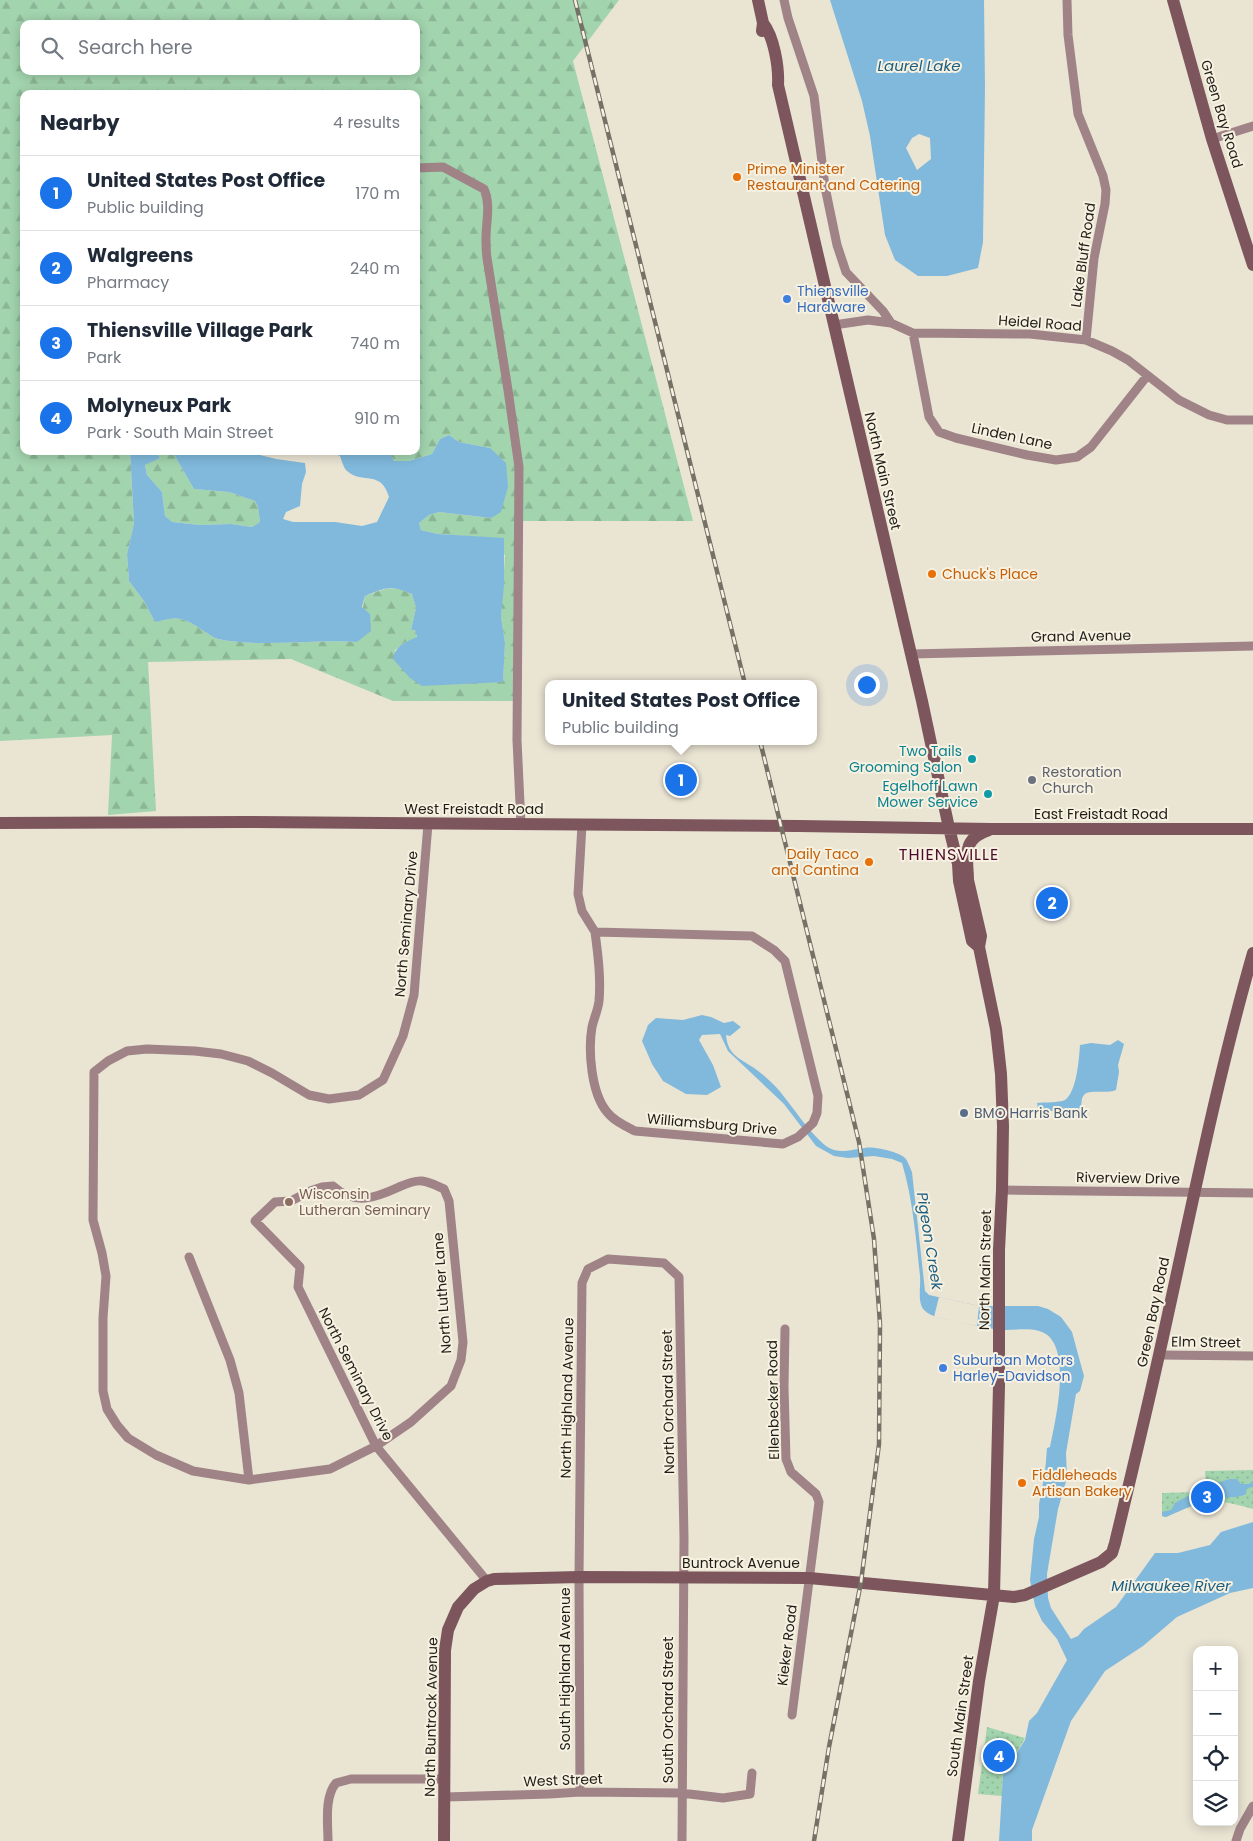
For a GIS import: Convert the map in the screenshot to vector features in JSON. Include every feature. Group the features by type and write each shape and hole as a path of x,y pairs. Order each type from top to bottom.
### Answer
{"street":[{"name":"North Main Street","path":"758,0 763,23 769,30 779,72 778,85 911,654 958,864 959,881 972,941 979,947"},
{"path":"784,0 788,18 814,96 825,187 836,245 846,272 883,311 891,323"},
{"name":"Lake Bluff Road","path":"1067,0 1068,35 1078,114 1103,176 1106,190 1094,258 1086,340"},
{"name":"Green Bay Road","path":"1173,0 1212,139 1253,265"},
{"path":"1212,139 1253,126"},
{"path":"420,168 443,167 451,170 484,189 487,196 487,258 519,467 517,740 521,825"},
{"name":"Heidel Road","path":"834,325 868,320 891,323 913,333 1030,334 1086,340 1128,360 1179,400 1209,415 1227,420 1253,420"},
{"name":"Linden Lane","path":"913,333 929,418 939,432 956,438 1027,455 1056,460 1077,457 1091,447 1147,376"},
{"name":"Grand Avenue","path":"911,654 1253,646"},
{"name":"West Freistadt Road","path":"0,823 245,822 949,828"},
{"name":"North Seminary Drive","path":"383,1080 403,1036 414,995 428,824"},
{"name":"Williamsburg Drive","path":"582,825 578,894 582,911 595,932 600,973 599,1003 592,1027 590,1047 591,1066 597,1093 606,1111 623,1125 635,1131 783,1144 798,1137 814,1123 817,1113 818,1096 790,977 785,961 774,950 752,936 595,932"},
{"name":"East Freistadt Road","path":"949,828 1253,829"},
{"path":"968,880 968,846 975,836 992,829"},
{"name":"North Main Street","path":"958,864 968,880 981,936 979,947 996,1029 1001,1074 1002,1190 999,1250 994,1595"},
{"name":"Green Bay Road","path":"994,1595 1014,1597 1032,1592 1101,1562 1112,1553 1159,1355 1194,1193 1236,1015 1253,953"},
{"name":"North Luther Lane","path":"255,1221 275,1202 291,1201 322,1187 333,1186 341,1193 364,1199 420,1181 444,1189 449,1201 462,1332 461,1360 451,1386 411,1422 376,1446 330,1469 249,1480 193,1471 156,1455 128,1438 107,1409 103,1392 102,1367 106,1276 102,1253 92,1220 94,1072 108,1061 127,1051 147,1049 221,1054 248,1061 309,1095 329,1099 359,1095 383,1080"},
{"name":"Riverview Drive","path":"1002,1190 1253,1193"},
{"name":"North Seminary Drive","path":"255,1221 300,1267 298,1287 376,1446 488,1580"},
{"path":"189,1257 230,1360 239,1393 249,1480"},
{"name":"North Highland Avenue","path":"579,1577 582,1283 588,1269 608,1259 633,1260"},
{"name":"North Orchard Street","path":"633,1260 664,1263 680,1277 683,1579"},
{"name":"Ellenbecker Road","path":"785,1329 786,1459 792,1472 816,1494 819,1502 809,1578"},
{"name":"Elm Street","path":"1159,1355 1253,1356"},
{"name":"Buntrock Avenue","path":"488,1580 579,1577 683,1579 809,1578 994,1595"},
{"name":"South Highland Avenue","path":"579,1577 580,1792"},
{"name":"Kieker Road","path":"792,1715 809,1578"},
{"name":"South Orchard Street","path":"682,1841 683,1579"},
{"name":"North Buntrock Avenue","path":"444,1841 445,1650 448,1630 458,1607 465,1597 488,1580"},
{"name":"South Main Street","path":"958,1841 994,1595"},
{"path":"681,1793 723,1798 750,1794 752,1772"},
{"path":"328,1841 329,1801 332,1787 336,1783 351,1779 445,1779"},
{"name":"West Street","path":"445,1797 580,1792 681,1793"},
{"path":"1236,1841 1240,1829 1253,1806"}],"green space":[{"path":"0,0 619,0 573,61 693,521 518,521 518,701 393,701 291,659 148,662 156,811 108,815 112,735 0,741"},
{"path":"158,455 174,455 194,489 229,492 255,501 258,507 260,522 252,527 231,524 200,525 172,522 165,516 162,492 147,475 145,464 160,458"},
{"path":"1253,1470 1253,1509 1227,1503 1209,1502 1191,1506 1166,1517 1162,1516 1162,1493 1197,1492 1206,1487 1205,1471"},
{"path":"987,1727 1025,1738 1003,1775 1002,1796 978,1794"}],"water":[{"name":"Laurel Lake","path":"830,0 984,0 983,242 978,268 947,276 918,276 895,260 885,235 870,136 862,101","holes":["919,134 930,138 931,159 917,170 906,148 912,138"]},
{"path":"449,435 459,442 490,448 506,463 508,487 501,512 491,518 439,512 429,515 419,523 421,530 438,534 504,538 504,585 501,617 505,643 503,682 422,686 410,678 393,659 398,647 417,637 415,630 411,630 416,608 412,594 399,589 388,588 365,596 362,607 370,614 371,631 357,642 252,643 235,642 213,637 181,619 155,622 144,601 129,581 127,554 134,523 130,455 158,455 160,458 145,465 147,475 162,492 165,516 172,522 200,525 231,524 252,527 260,522 258,507 255,501 229,492 194,489 174,455 260,455 305,463 306,472 302,484 300,506 286,512 283,519 293,522 335,522 362,526 377,522 389,497 386,488 376,480 359,477 347,471 340,456 338,455 391,455 394,461 409,461 432,454 440,439"},
{"name":"Milwaukee River","path":"702,1015 724,1023 733,1021 741,1027 730,1036 726,1035 731,1051 775,1086 811,1131 827,1146 834,1150 842,1151 869,1148 880,1149 892,1152 906,1159 912,1172 925,1291 929,1295 979,1306 1038,1306 1048,1309 1061,1317 1072,1332 1084,1376 1080,1391 1076,1394 1066,1453 1067,1478 1058,1509 1047,1574 1048,1598 1051,1608 1071,1639 1078,1636 1084,1629 1116,1607 1155,1553 1178,1553 1210,1545 1221,1532 1253,1522 1253,1588 1230,1593 1177,1617 1143,1646 1105,1671 1071,1721 1032,1830 1032,1841 999,1841 1003,1775 1025,1740 1029,1721 1037,1713 1067,1660 1057,1639 1042,1621 1035,1606 1030,1580 1047,1448 1050,1447 1058,1402 1060,1365 1057,1349 1050,1338 1039,1331 986,1328 939,1318 924,1310 920,1298 920,1276 914,1220 902,1163 874,1156 848,1158 834,1156 816,1146 784,1104 728,1051 720,1034 702,1035 699,1040 713,1065 721,1087 707,1095 686,1094 663,1081 652,1064 642,1041 648,1025 656,1018 683,1020"},
{"path":"1118,1040 1124,1044 1118,1065 1119,1072 1116,1090 1086,1093 1082,1099 1081,1116 1065,1116 1057,1111 1046,1111 1038,1108 1037,1103 1062,1101 1069,1096 1077,1074 1080,1045 1091,1043 1110,1045"},
{"path":"1237,1479 1241,1484 1249,1484 1253,1481 1253,1487 1247,1488 1246,1494 1242,1496 1209,1500 1166,1517 1162,1516 1162,1512 1171,1510 1175,1503 1182,1499 1209,1485"}],"pier":[{"path":"939,1297 979,1306 977,1326 934,1317"}],"railway":[{"path":"575,0 744,680"},
{"path":"761,745 859,1142 874,1239 880,1324 879,1444 861,1582 829,1747 814,1841"}],"place":[{"name":"Prime Minister Restaurant and Catering","path":"737,177"},
{"name":"Thiensville Hardware","path":"787,299"},
{"name":"Chuck's Place","path":"932,574"},
{"name":"Two Tails Grooming Salon","path":"972,759"},
{"name":"United States Post Office","path":"681,780"},
{"name":"Restoration Church","path":"1032,780"},
{"name":"Egelhoff Lawn Mower Service","path":"988,794"},
{"name":"Daily Taco and Cantina","path":"869,862"},
{"name":"Walgreens","path":"1052,903"},
{"name":"BMO Harris Bank","path":"964,1113"},
{"name":"Wisconsin Lutheran Seminary","path":"289,1202"},
{"name":"Suburban Motors Harley-Davidson","path":"943,1368"},
{"name":"Fiddleheads Artisan Bakery","path":"1022,1483"},
{"name":"Thiensville Village Park","path":"1207,1497"},
{"name":"Molyneux Park","path":"999,1756"}],"district":[{"name":"THIENSVILLE","path":"949,854"}],"water label":[{"name":"Pigeon Creek","path":"930,1241"}]}
